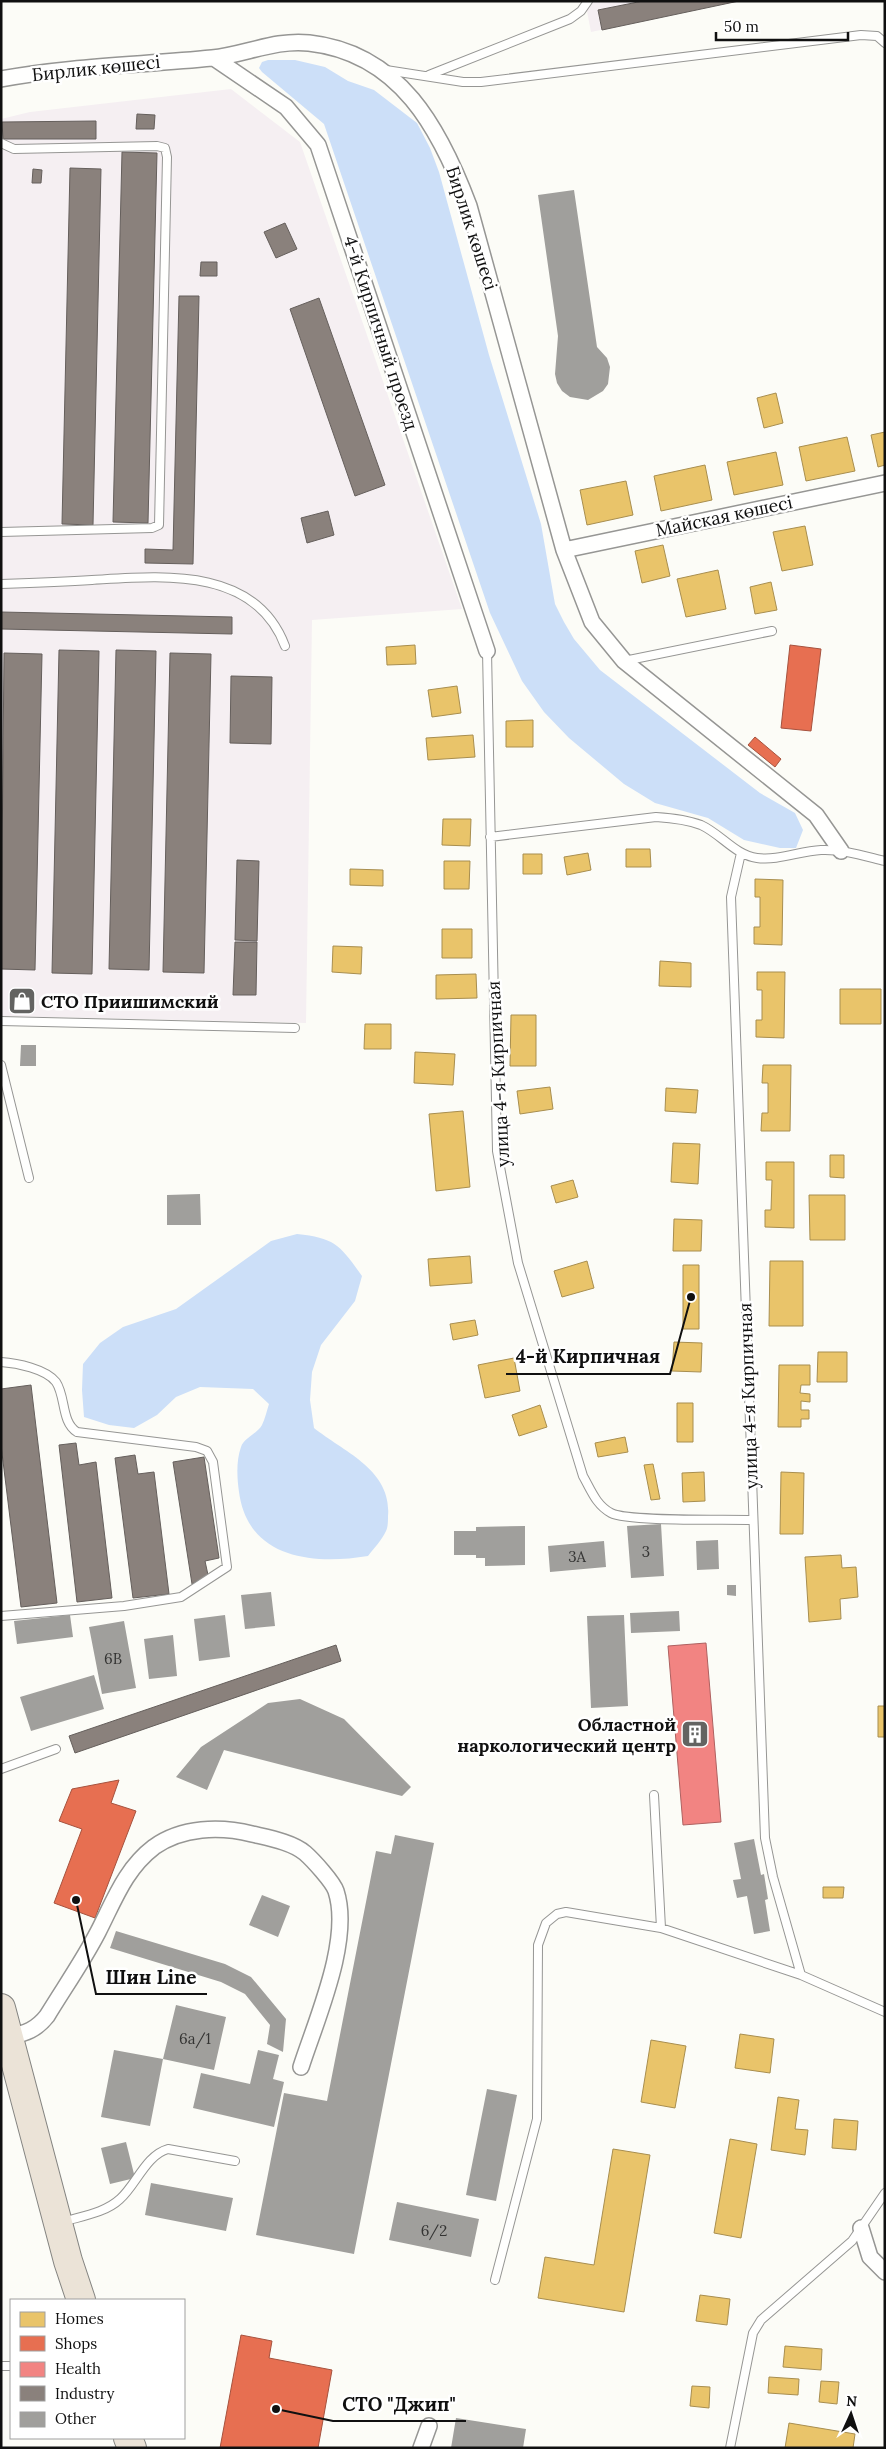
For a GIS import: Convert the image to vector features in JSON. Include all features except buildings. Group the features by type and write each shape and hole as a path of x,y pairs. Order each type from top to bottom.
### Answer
{"highway":[{"path":"1,2008 5,2040 81,2299"}],"street":[{"name":"Бирлик көшесі","path":"1,79 102,65 214,58 261,47 308,43 342,50 366,59 383,70 413,99 428,119 456,170 469,206 564,550 592,622 624,661 816,815 841,851"},
{"name":"4-й Кирпичный проезд","path":"214,58 286,107 318,144 487,651"},
{"name":"Майская көшесі","path":"564,550 885,483"},
{"path":"5,2040 30,2032 39,2026 47,2016 98,1933 118,1889 131,1870 154,1847 182,1833 208,1830 244,1832 276,1840 305,1852 336,1890 340,1920 336,1960 301,2067"},
{"path":"861,2228 870,2257 885,2272"},
{"path":"421,2448 430,2426"}],"lane":[{"path":"429,75 570,19 581,11 588,1"},
{"path":"383,70 429,75 463,82 481,82 861,35 877,36 885,43"},
{"path":"1,143 14,149 157,146 165,148 167,157 159,525 152,528 1,532"},
{"path":"1,584 152,576 202,581 227,589 253,601 278,627 284,646"},
{"path":"624,661 772,630"},
{"name":"улица 4-я Кирпичная","path":"487,651 497,1150 518,1263 584,1476 596,1500 612,1514 632,1518 753,1520"},
{"path":"490,837 662,817 702,826 741,853 756,858 772,858 821,850 841,851 885,861"},
{"name":"улица 4-я Кирпичная","path":"741,853 731,897 765,1838 773,1877 801,1976"},
{"path":"1,1021 295,1028"},
{"path":"1,1065 30,1178"},
{"path":"1,1362 17,1364 51,1378 60,1391 69,1425 77,1432 196,1447 208,1451 213,1462 227,1567 181,1597 124,1606 1,1616"},
{"path":"1,1769 56,1749"},
{"path":"654,1795 661,1928"},
{"path":"495,2280 537,2119 538,1945 542,1929 550,1918 566,1912 661,1928 801,1976 885,2012"},
{"path":"58,2223 107,2209 120,2200 151,2160 168,2149 235,2161"},
{"path":"730,2448 752,2334 761,2320 852,2241 885,2193"}],"shaded area":[{"path":"585,1 739,1 591,32"},
{"path":"231,89 300,142 462,609 312,620 306,1023 1,1016 1,119 30,112"}],"water":[{"path":"268,60 295,60 325,67 348,81 374,90 417,123 430,148 439,172 489,355 541,524 555,604 564,622 574,639 600,670 760,793 795,813 803,830 796,848 780,848 744,840 708,818 655,803 624,784 569,738 544,712 522,681 490,613 324,124 262,72 259,68 262,62"},
{"path":"297,1234 320,1238 336,1245 362,1276 355,1301 321,1345 312,1372 310,1400 314,1428 364,1464 382,1486 387,1500 387,1528 368,1556 326,1559 286,1553 269,1544 255,1532 245,1514 237,1475 241,1447 262,1425 269,1404 253,1389 200,1387 176,1397 157,1415 134,1428 109,1425 84,1417 83,1364 100,1343 123,1327 176,1309 271,1241"}],"place":[{"name":"СТО Приишимский","path":"22,1001"},
{"name":"4-й Кирпичная","path":"691,1297"},
{"name":"Областной наркологический центр","path":"695,1734"},
{"name":"Шин Line","path":"76,1900"},
{"name":"СТО \"Джип\"","path":"276,2409"}]}
